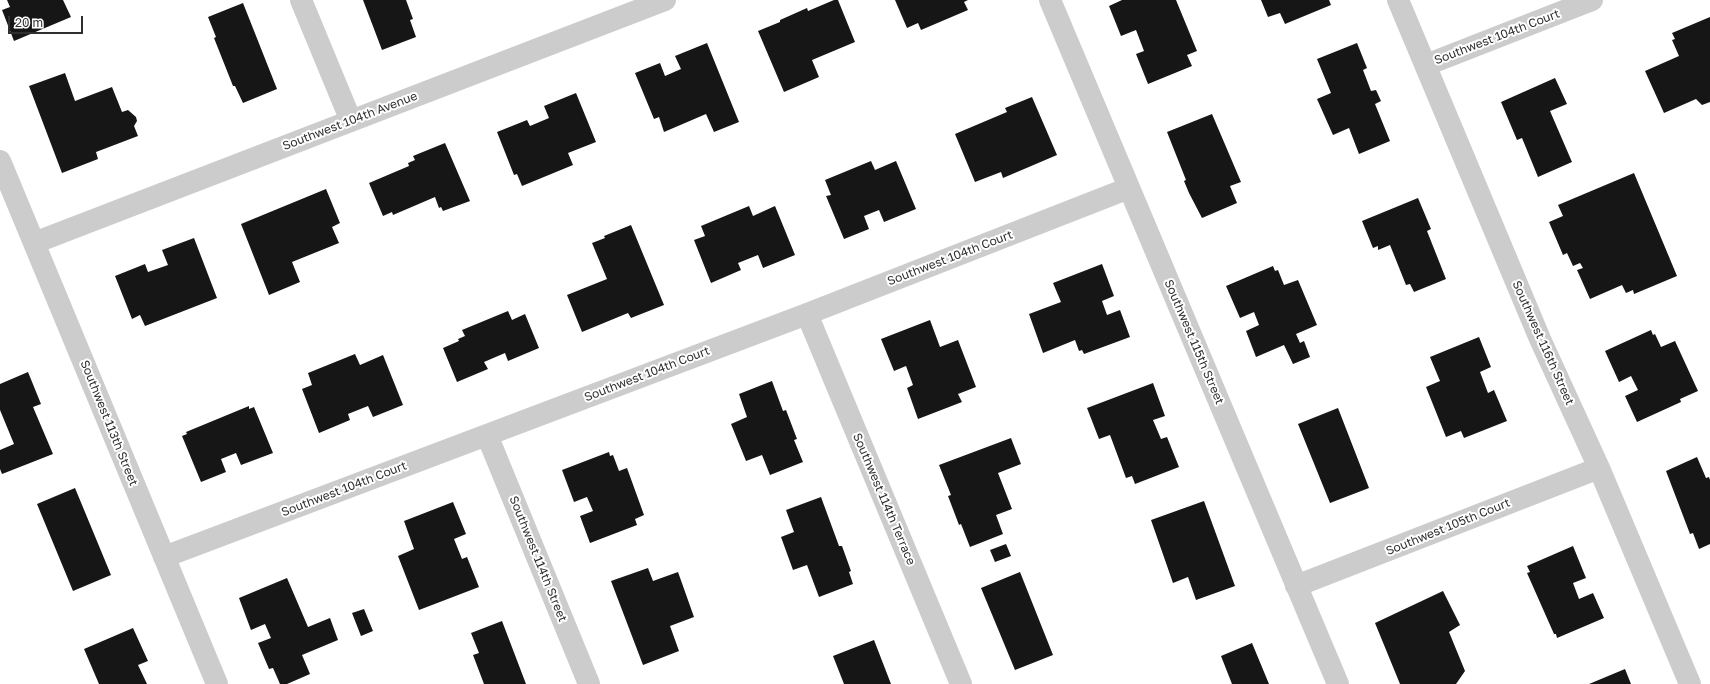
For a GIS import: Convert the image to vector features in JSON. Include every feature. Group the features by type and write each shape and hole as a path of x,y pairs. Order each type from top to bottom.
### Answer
{"street":[{"path":"301,0 351,121"},
{"name":"Southwest 104th Avenue","path":"34,243 665,0"},
{"name":"Southwest 115th Street","path":"1050,0 1338,684"},
{"name":"Southwest 116th Street","path":"1398,0 1540,339 1599,468 1690,684"},
{"name":"Southwest 104th Court","path":"1426,65 1592,0"},
{"name":"Southwest 113th Street","path":"0,161 217,684"},
{"name":"Southwest 104th Court","path":"164,557 806,314 1129,188"},
{"name":"Southwest 114th Terrace","path":"806,314 961,684"},
{"name":"Southwest 114th Street","path":"487,435 589,684"},
{"name":"Southwest 105th Court","path":"1296,586 1599,468"}],"building":[{"path":"7,0 63,0 71,17 14,41 2,10 10,7"},
{"path":"363,0 406,0 413,19 410,20 416,37 382,50"},
{"path":"834,0 838,0 855,42 812,60 819,77 784,92 758,31 780,22 780,20 807,8 808,11"},
{"path":"895,0 968,0 964,2 968,10 921,30 918,23 907,28"},
{"path":"1122,0 1176,0 1197,51 1187,55 1192,66 1148,84 1136,54 1144,51 1136,30 1121,36 1109,6"},
{"path":"1261,0 1329,0 1331,5 1285,24 1280,13 1268,17"},
{"path":"243,3 277,89 243,103 235,86 233,86 214,38 216,37 208,17"},
{"path":"1710,17 1710,102 1702,105 1696,99 1664,113 1645,71 1679,56 1672,40 1675,39 1672,33"},
{"path":"707,43 739,122 714,132 706,114 664,132 659,117 654,119 635,73 660,63 665,76 681,69 675,56"},
{"path":"1357,43 1367,68 1363,70 1371,91 1376,90 1381,101 1375,104 1390,141 1359,154 1349,128 1333,135 1317,99 1331,93 1317,59"},
{"path":"65,73 75,101 112,87 122,112 128,110 136,117 137,121 134,126 138,136 96,152 98,159 62,173 29,86"},
{"path":"1555,78 1567,104 1550,111 1572,162 1538,177 1522,138 1517,140 1501,102"},
{"path":"576,93 596,142 568,153 573,165 522,186 517,174 514,175 497,132 527,120 530,126 549,118 544,106"},
{"path":"1032,97 1057,155 1003,178 1001,172 975,182 955,134 1007,112 1005,108"},
{"path":"1212,114 1241,182 1230,186 1237,203 1202,218 1184,181 1186,180 1167,132"},
{"path":"445,143 470,201 443,211 441,207 439,208 435,197 393,215 392,212 383,216 369,183 409,166 408,163 415,160 413,156"},
{"path":"871,161 875,170 896,161 916,209 884,222 879,210 864,216 869,229 844,239 826,196 831,195 825,180"},
{"path":"1634,173 1677,276 1634,294 1633,290 1626,293 1622,285 1590,299 1577,270 1583,268 1580,263 1573,266 1567,253 1563,255 1549,222 1563,216 1558,205"},
{"path":"326,189 340,223 332,227 339,243 292,262 300,282 269,295 241,224"},
{"path":"1418,198 1431,229 1427,231 1446,279 1414,292 1410,284 1406,285 1390,245 1378,250 1378,246 1373,248 1362,221"},
{"path":"749,206 753,216 775,206 795,255 763,268 758,255 738,263 741,270 711,283 694,240 705,236 701,226"},
{"path":"631,225 664,305 631,318 628,313 582,332 567,295 607,279 592,243 605,238 604,236"},
{"path":"194,238 217,298 145,326 140,315 132,319 115,276 145,264 148,272 168,265 162,250"},
{"path":"1102,264 1114,296 1102,301 1107,315 1120,310 1130,337 1084,354 1082,350 1079,351 1075,340 1043,353 1029,314 1061,302 1053,283"},
{"path":"1273,266 1275,271 1278,270 1284,285 1298,280 1317,325 1296,334 1300,343 1304,341 1310,357 1293,364 1284,345 1256,357 1246,331 1259,325 1254,312 1240,318 1226,286"},
{"path":"508,311 512,320 525,314 539,348 508,361 505,353 484,362 488,369 457,382 443,348 459,341 458,339 465,336 462,330"},
{"path":"930,320 940,347 958,340 976,387 958,394 962,402 918,419 907,388 913,385 906,366 894,371 881,339"},
{"path":"1651,330 1653,335 1655,334 1661,347 1675,341 1698,391 1680,399 1681,402 1637,422 1625,396 1638,390 1631,376 1619,382 1605,351"},
{"path":"1479,337 1491,367 1480,372 1488,393 1494,390 1507,421 1464,438 1461,431 1446,437 1426,387 1440,381 1430,357"},
{"path":"355,354 360,365 383,355 403,405 373,417 368,406 348,414 350,420 319,433 302,389 312,385 308,373"},
{"path":"28,372 41,404 33,407 53,454 2,474 0,469 0,450 14,444 0,410 0,384"},
{"path":"772,381 783,411 786,410 797,439 794,440 803,462 770,475 762,455 746,461 731,424 747,417 739,394"},
{"path":"1153,383 1165,416 1153,420 1161,439 1167,437 1179,467 1135,484 1132,476 1126,478 1110,435 1099,439 1087,408"},
{"path":"249,406 249,409 254,407 273,453 241,465 236,453 221,459 226,472 201,482 182,436 187,434 186,432"},
{"path":"1338,408 1369,488 1330,503 1298,424"},
{"path":"1011,438 1021,464 998,473 1012,509 996,515 1003,534 970,547 961,524 959,525 948,496 951,495 939,465"},
{"path":"609,452 610,456 613,455 619,471 627,468 644,515 635,519 637,525 590,543 580,516 593,511 587,497 574,502 562,470"},
{"path":"1697,457 1706,478 1709,477 1710,480 1710,544 1699,549 1693,533 1690,534 1666,471"},
{"path":"75,488 111,575 73,591 37,504"},
{"path":"821,497 839,546 842,546 851,571 849,572 853,584 819,597 807,565 793,570 781,537 794,532 786,510"},
{"path":"1204,501 1235,586 1196,600 1188,577 1173,583 1151,520"},
{"path":"453,502 466,534 454,539 462,559 467,557 479,587 419,610 398,556 414,549 404,521"},
{"path":"1006,544 1011,556 995,562 990,550"},
{"path":"1573,546 1586,578 1573,583 1579,599 1593,593 1604,618 1557,638 1527,573 1530,572 1527,566"},
{"path":"648,568 653,581 678,572 694,617 670,626 679,651 643,665 611,581"},
{"path":"1020,572 1053,655 1015,670 981,588"},
{"path":"287,578 308,627 330,618 338,640 302,655 310,674 287,684 280,684 273,668 269,669 258,643 271,638 265,624 251,630 239,598"},
{"path":"1443,591 1460,625 1449,632 1465,671 1456,684 1400,684 1375,623"},
{"path":"364,609 373,631 361,636 352,613"},
{"path":"502,621 526,684 484,684 473,655 479,653 471,633"},
{"path":"133,628 148,661 138,665 147,684 99,684 84,649"},
{"path":"874,640 891,684 844,684 833,656"},
{"path":"1252,643 1269,684 1232,684 1221,656"},
{"path":"1625,669 1631,684 1589,684"}]}
